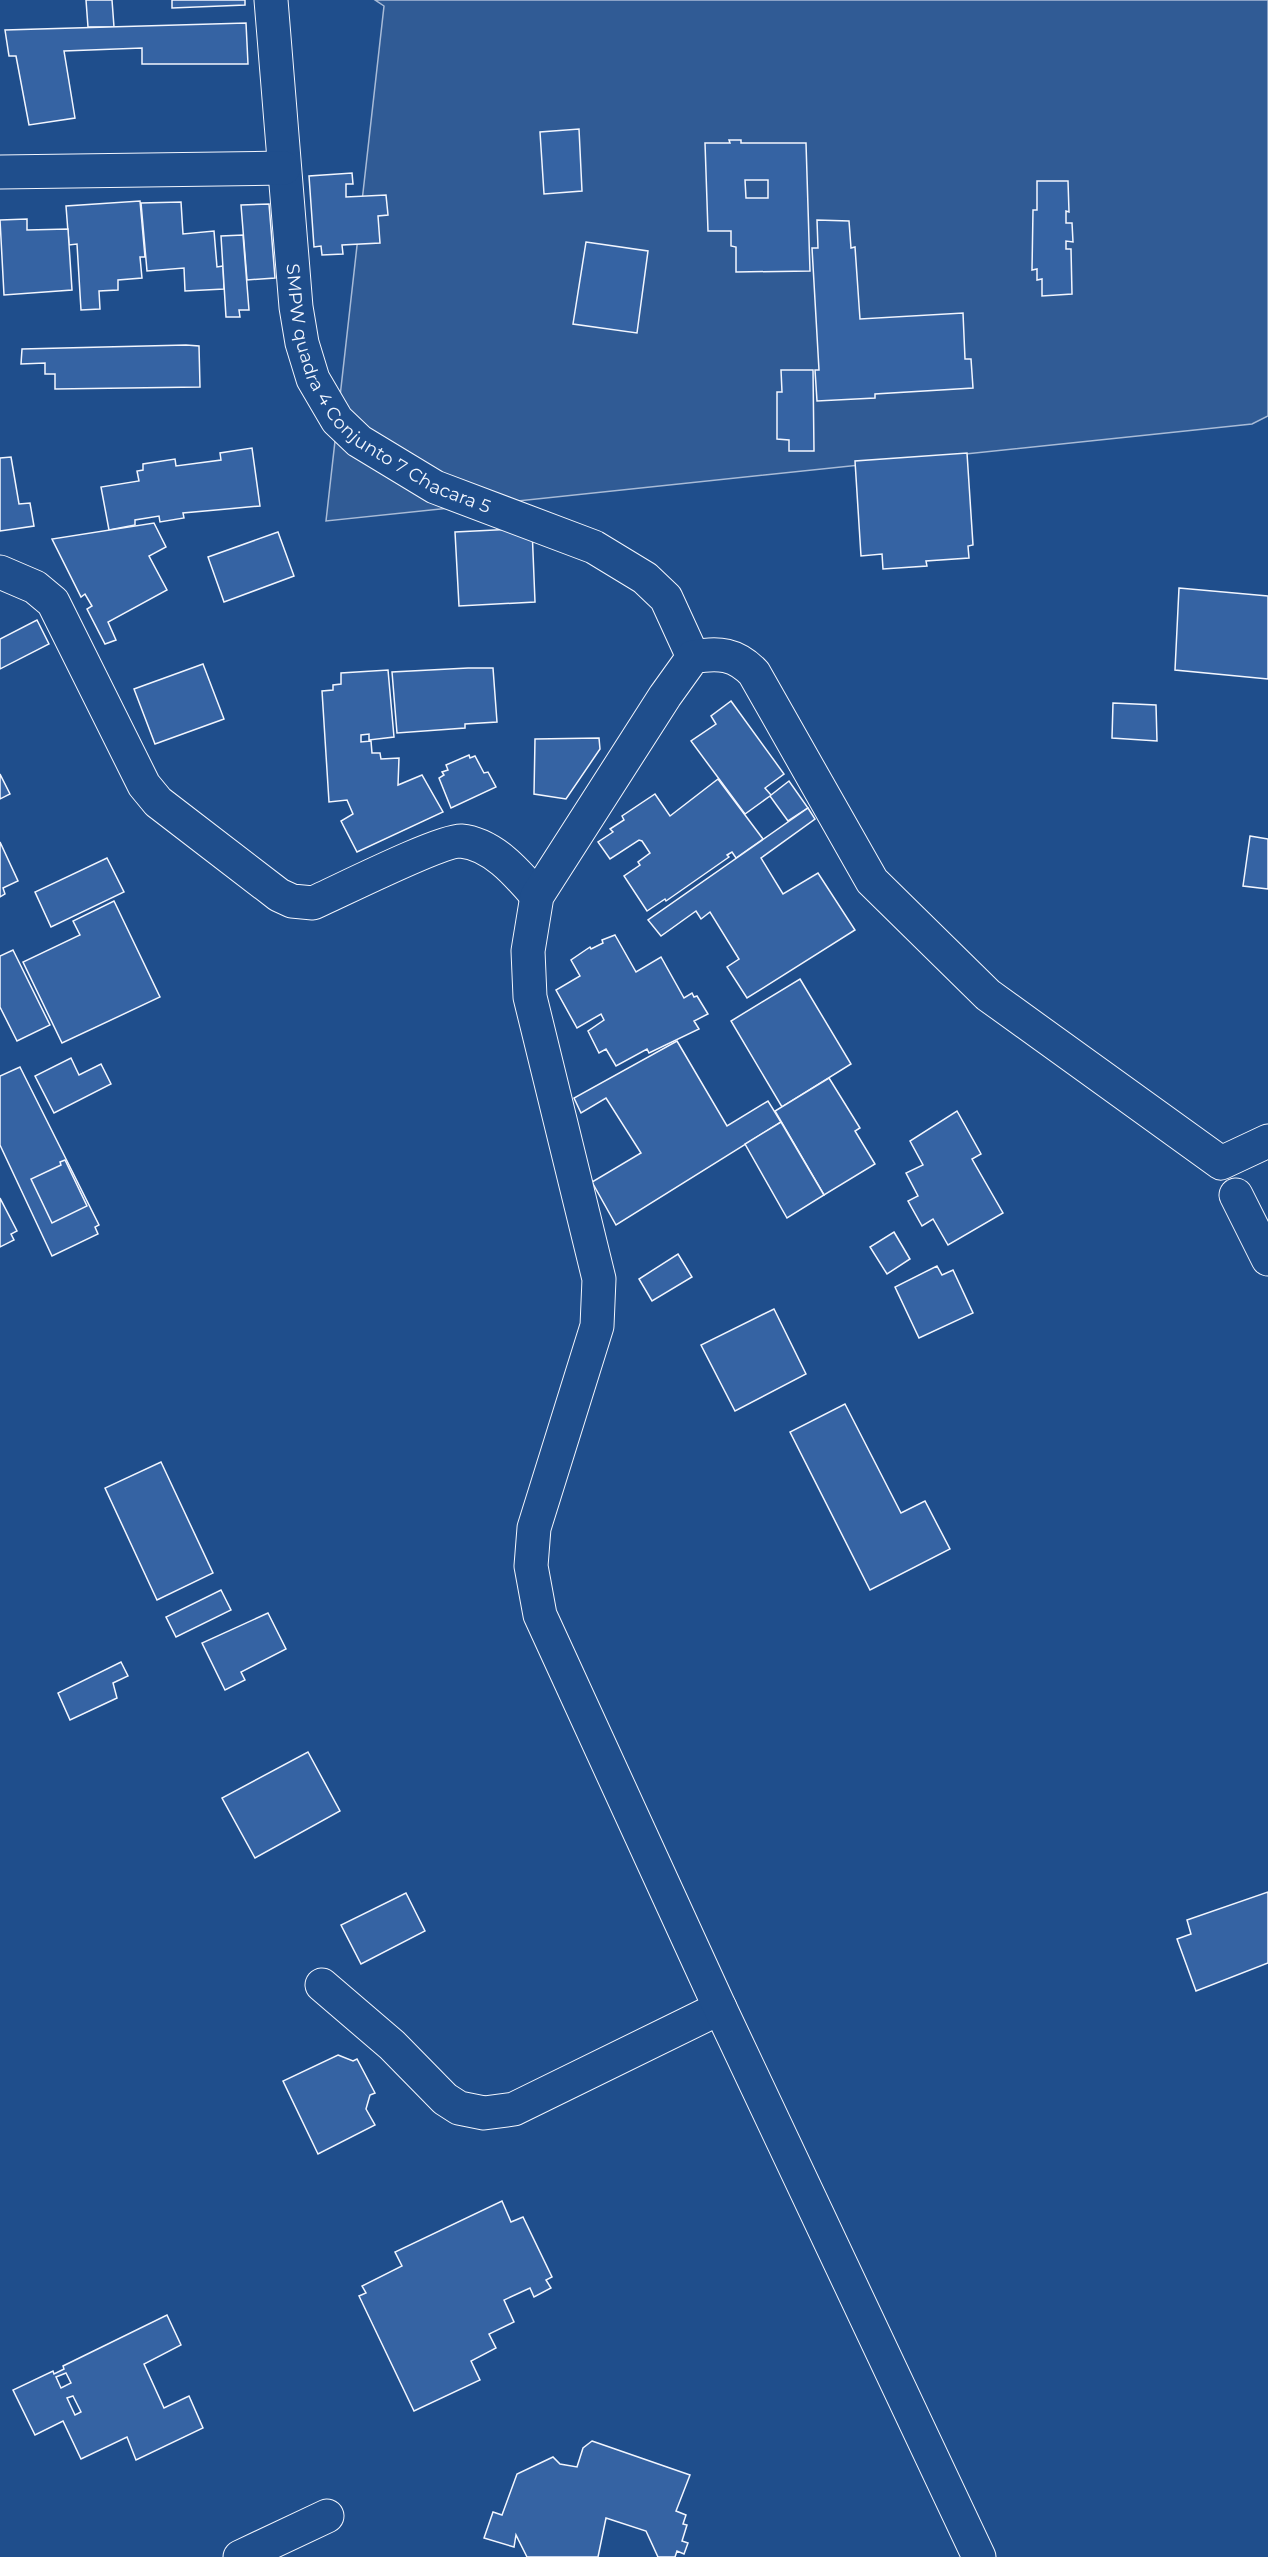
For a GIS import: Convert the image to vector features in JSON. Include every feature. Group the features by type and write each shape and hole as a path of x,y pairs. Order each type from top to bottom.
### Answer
{"street":[{"name":"SMPW quadra 4 Conjunto 7 Chacara 5","path":"270,0 302,343 313,379 337,420 359,441 435,488 594,547 645,578 666,598 693,657"},
{"path":"0,172 284,168"},
{"path":"0,572 35,587 53,602 144,785 158,802 279,895 292,901 313,903 437,847 460,841 495,854 515,871 537,896"},
{"path":"979,2557 720,2008 540,1615 531,1566 534,1528 597,1326 599,1279 530,996 528,951 537,896 665,696 693,657 709,654 742,660 754,673 872,881 988,995 1221,1163 1268,1140"},
{"path":"1236,1195 1268,1259"},
{"path":"322,1985 392,2045 446,2099 459,2108 484,2113 514,2109 720,2008"},
{"path":"240,2557 327,2516"}],"shaded area":[{"path":"375,0 1268,0 1268,416 1252,424 326,521 384,6"}],"building":[{"path":"86,0 112,0 114,27 88,27"},
{"path":"172,0 245,0 245,5 172,8"},
{"path":"246,23 248,64 142,64 142,48 64,51 75,118 29,125 16,56 9,56 5,30"},
{"path":"579,129 582,191 544,194 540,132"},
{"path":"729,140 741,140 741,143 806,143 810,271 736,272 736,247 731,246 731,231 708,231 705,143 730,143","holes":["745,180 768,180 768,198 746,198"]},
{"path":"352,173 353,184 346,184 346,197 386,195 388,215 378,216 380,243 342,245 343,254 322,255 321,246 314,247 309,176"},
{"path":"1037,181 1068,181 1069,212 1066,211 1066,223 1072,223 1073,242 1066,241 1066,249 1071,249 1072,294 1042,296 1042,279 1037,280 1037,269 1032,270 1033,210 1037,210"},
{"path":"140,201 145,257 140,257 142,278 118,280 118,290 99,291 100,309 81,310 77,244 69,245 66,206"},
{"path":"181,202 183,234 214,231 217,267 223,266 224,289 185,291 184,268 147,271 141,203"},
{"path":"269,204 275,278 247,280 241,205"},
{"path":"27,219 27,230 68,229 72,290 4,295 0,220"},
{"path":"817,220 849,221 851,248 855,247 860,319 963,313 965,359 971,359 973,388 875,394 875,398 817,401 815,370 819,370 812,248 818,248"},
{"path":"243,235 249,310 239,310 240,317 226,317 221,236"},
{"path":"586,242 648,251 637,333 573,324"},
{"path":"199,346 200,387 55,389 55,374 45,374 45,363 21,364 22,349"},
{"path":"781,370 813,370 814,451 789,451 789,440 777,439 777,392 782,392"},
{"path":"252,448 260,506 183,513 184,518 160,522 159,516 135,520 135,525 109,530 101,487 139,481 137,471 143,470 143,464 175,459 176,466 221,460 220,453"},
{"path":"967,453 973,545 968,546 969,558 926,561 927,566 883,569 882,554 861,556 855,461"},
{"path":"11,457 19,504 30,503 34,526 0,531 0,458"},
{"path":"154,523 166,547 149,556 167,590 108,622 116,640 105,644 87,609 92,606 85,594 81,597 52,539"},
{"path":"532,528 535,602 459,606 455,532"},
{"path":"278,532 294,576 224,602 208,557"},
{"path":"1179,588 1268,596 1268,679 1175,670"},
{"path":"37,620 49,644 0,669 0,639"},
{"path":"203,664 224,719 155,744 134,689"},
{"path":"493,668 497,722 465,724 465,728 397,733 392,672"},
{"path":"388,670 394,737 369,740 369,734 361,735 361,742 371,741 372,753 380,753 381,759 399,758 398,785 422,775 443,812 357,852 341,821 353,814 347,800 329,802 322,691 333,690 333,685 341,684 341,673"},
{"path":"731,701 784,774 765,788 771,795 789,781 808,808 788,821 770,796 745,814 691,741 716,724 711,716"},
{"path":"1113,703 1156,705 1157,741 1112,738"},
{"path":"599,738 600,749 566,799 534,794 535,739"},
{"path":"469,755 470,758 475,756 484,773 488,772 496,787 451,808 439,778 444,775 442,772 448,770 446,765"},
{"path":"0,774 10,794 0,799"},
{"path":"718,779 763,839 736,858 732,852 727,855 729,857 666,901 665,899 647,911 624,876 640,865 638,862 650,853 642,841 639,840 610,859 598,842 613,832 610,829 624,820 622,816 655,794 670,816"},
{"path":"808,808 815,819 761,858 783,894 818,873 855,930 747,998 727,967 739,959 710,912 701,919 696,911 661,936 648,920"},
{"path":"1250,836 1268,839 1268,889 1243,886"},
{"path":"0,842 18,881 3,888 5,894 0,897"},
{"path":"107,858 124,892 51,927 35,892"},
{"path":"114,901 160,997 62,1043 23,962 80,935 73,921"},
{"path":"615,935 636,972 661,957 684,998 692,993 694,997 697,996 708,1014 694,1021 699,1029 649,1053 647,1049 616,1066 606,1049 599,1053 588,1031 604,1020 601,1014 577,1028 556,990 580,976 571,960 590,947 591,949 603,943 602,940"},
{"path":"13,950 50,1025 17,1041 0,1007 0,956"},
{"path":"800,979 851,1064 782,1107 731,1021"},
{"path":"677,1041 727,1126 768,1101 781,1122 616,1225 592,1182 641,1153 606,1098 581,1113 574,1098"},
{"path":"71,1058 79,1075 101,1064 111,1084 54,1113 35,1076"},
{"path":"20,1067 99,1225 95,1227 98,1234 52,1256 0,1145 0,1076"},
{"path":"829,1078 860,1128 855,1131 875,1164 824,1195 775,1111"},
{"path":"957,1111 981,1154 972,1159 1003,1213 948,1245 933,1219 922,1226 908,1201 918,1196 906,1173 923,1165 910,1141"},
{"path":"781,1122 824,1195 787,1218 745,1144"},
{"path":"65,1160 87,1206 52,1223 31,1179 61,1165 60,1162"},
{"path":"0,1198 17,1231 11,1234 14,1240 0,1247"},
{"path":"894,1232 910,1259 887,1274 870,1247"},
{"path":"678,1254 692,1277 652,1301 639,1279"},
{"path":"937,1266 942,1275 953,1270 973,1313 919,1338 895,1287"},
{"path":"774,1309 806,1374 735,1411 701,1345"},
{"path":"845,1404 901,1513 925,1501 950,1549 870,1590 790,1432"},
{"path":"161,1462 213,1573 157,1600 105,1488"},
{"path":"221,1590 231,1610 176,1637 166,1617"},
{"path":"268,1613 286,1649 241,1672 245,1680 225,1690 202,1643"},
{"path":"121,1662 128,1676 113,1683 117,1698 70,1720 58,1693"},
{"path":"308,1752 340,1811 255,1858 222,1798"},
{"path":"1268,1892 1268,1963 1196,1991 1177,1939 1191,1934 1187,1920"},
{"path":"406,1893 425,1931 361,1964 341,1925"},
{"path":"338,2055 353,2061 357,2059 375,2093 370,2095 366,2109 375,2125 318,2154 283,2081"},
{"path":"502,2201 511,2222 523,2217 552,2277 546,2280 551,2288 534,2297 530,2288 504,2300 514,2322 489,2334 496,2348 471,2361 480,2380 414,2411 359,2296 366,2293 362,2286 402,2266 395,2252"},
{"path":"167,2315 181,2345 144,2364 164,2408 189,2396 203,2428 136,2460 127,2437 81,2459 63,2421 35,2435 13,2390 53,2371 54,2374 64,2369 63,2366","holes":["66,2373 71,2383 61,2388 56,2377","73,2396 81,2412 75,2415 67,2398"]},
{"path":"592,2441 690,2475 676,2511 686,2515 683,2524 687,2525 682,2541 688,2543 684,2554 677,2551 675,2557 658,2557 646,2531 606,2518 598,2557 527,2557 516,2535 514,2547 484,2538 493,2512 502,2515 517,2474 553,2457 560,2464 577,2467 583,2448"}]}
